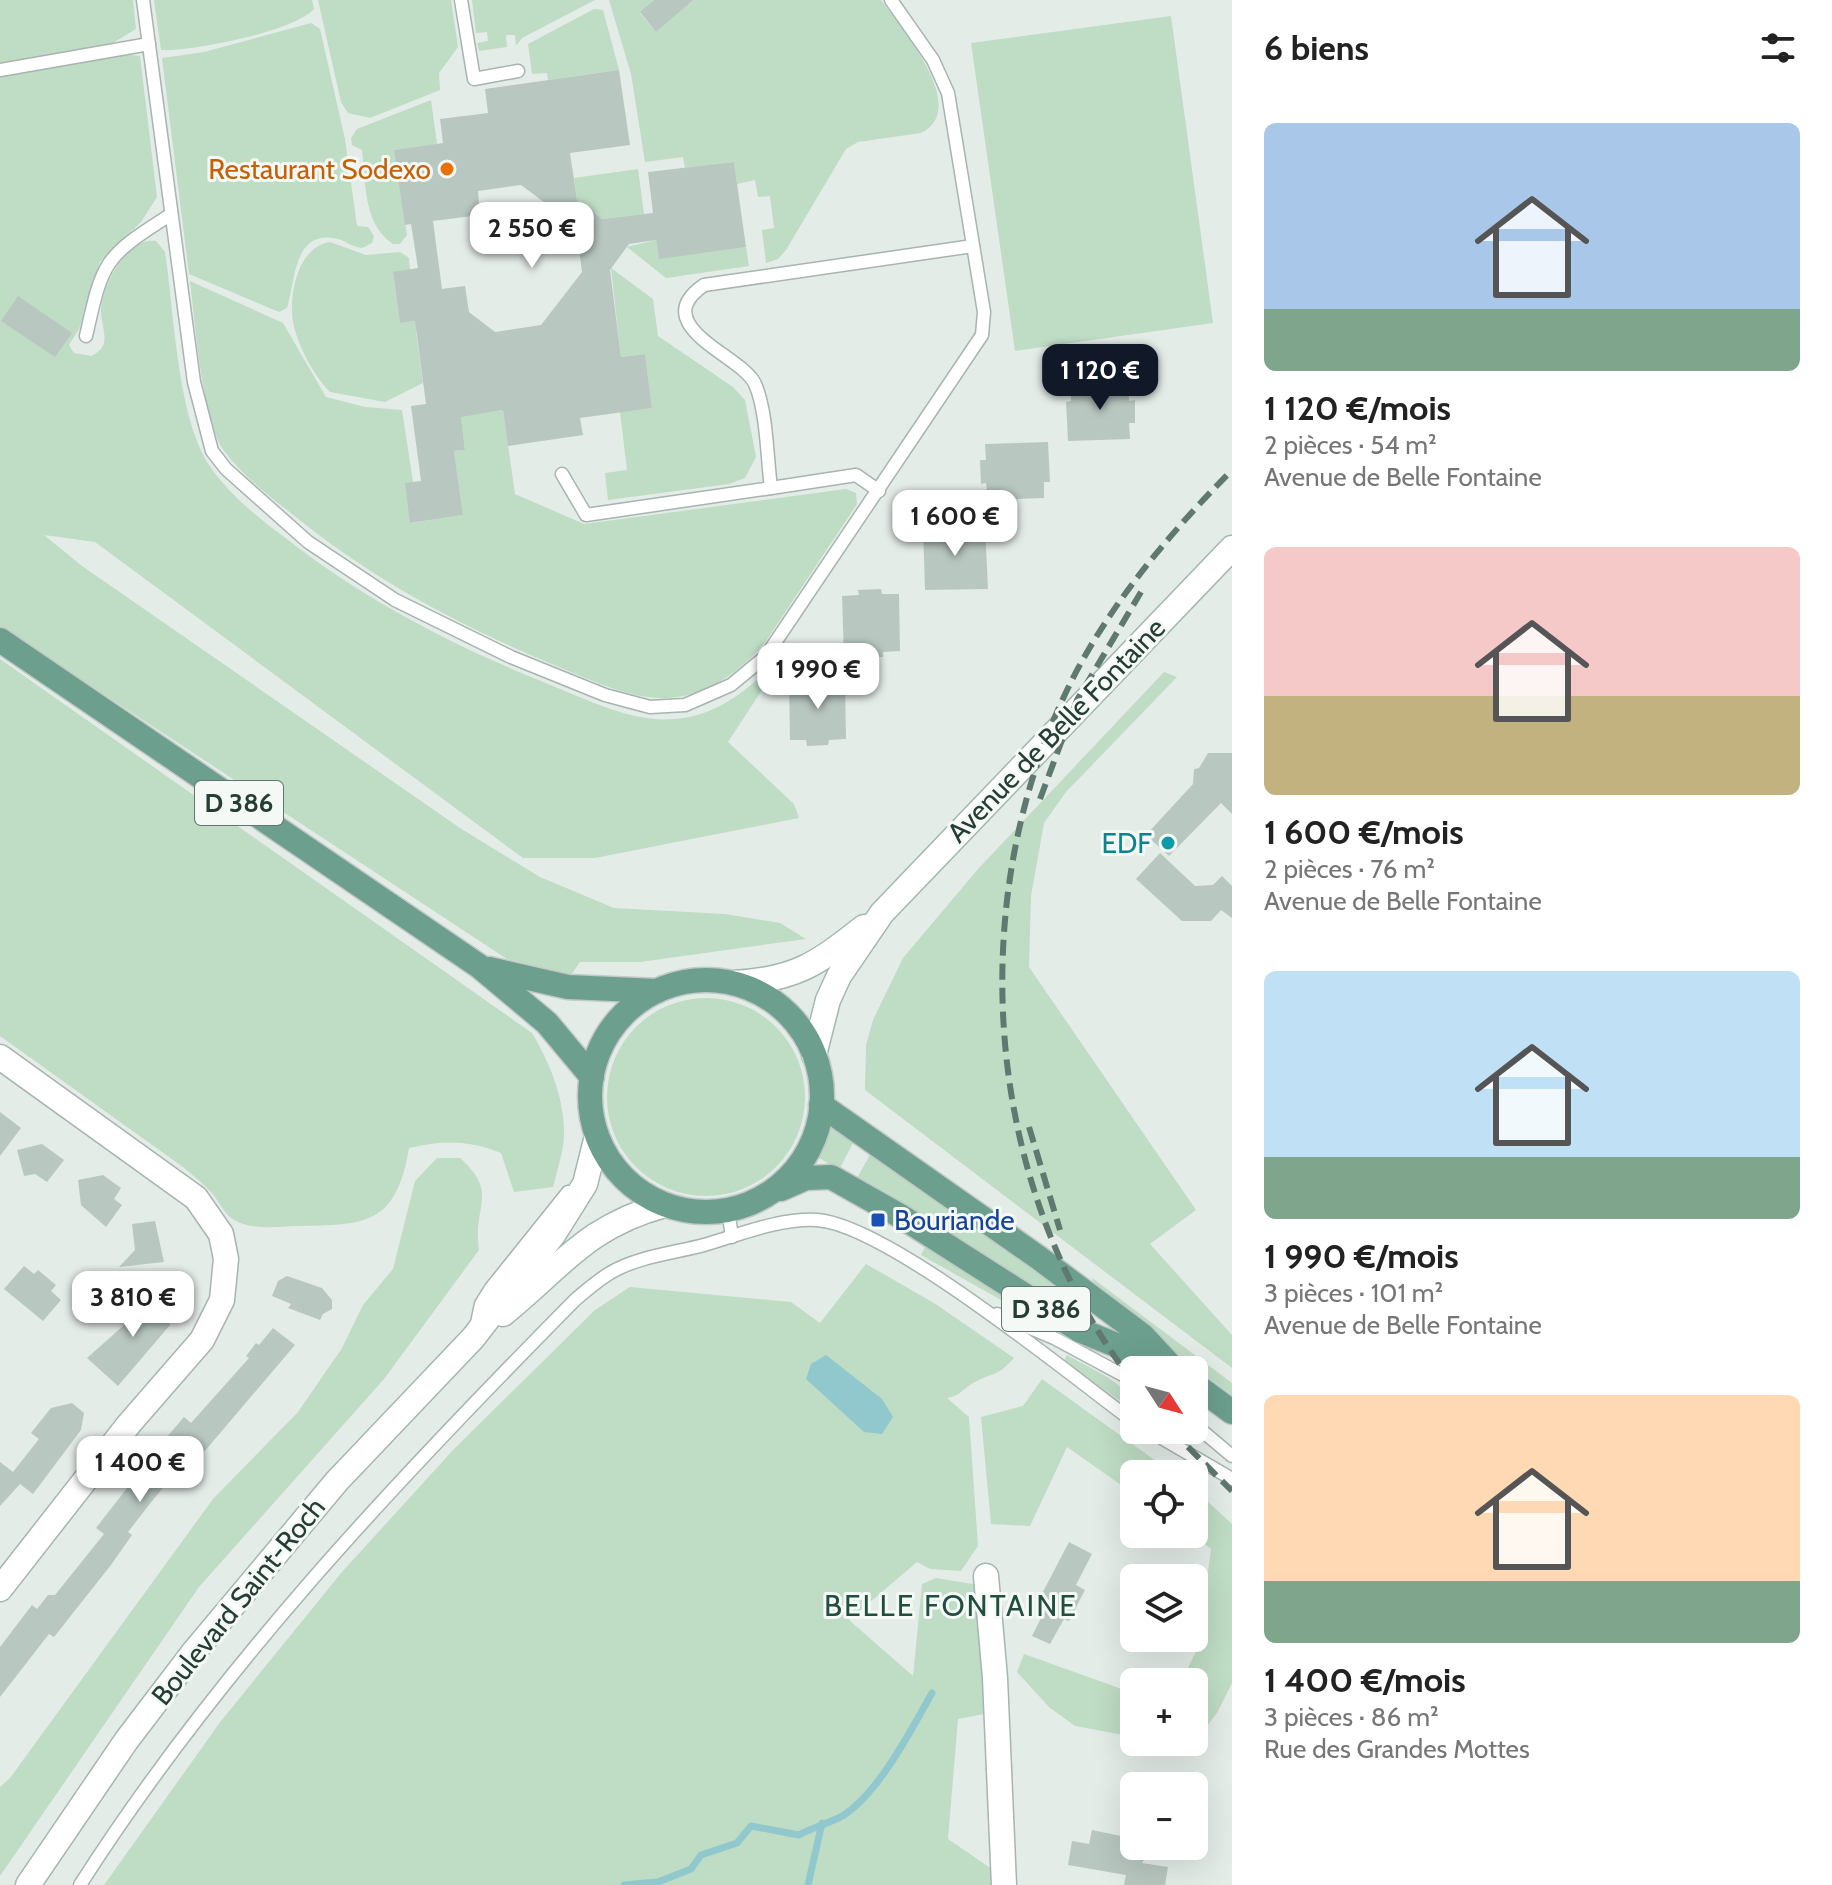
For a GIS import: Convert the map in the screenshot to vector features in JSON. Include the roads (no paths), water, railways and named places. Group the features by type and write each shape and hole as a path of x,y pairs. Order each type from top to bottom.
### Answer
{"main road":[{"name":"Avenue de Belle Fontaine","path":"733,983 789,975 819,963 882,913 1232,548"},
{"name":"D 386","path":"0,640 479,966"},
{"name":"Avenue de Belle Fontaine","path":"814,1055 828,1000 839,976 882,913"},
{"path":"479,966 568,987 657,991"},
{"path":"479,966 547,1023 592,1077"},
{"path":"694,981 733,983 759,993 783,1009 801,1030 814,1055 821,1080 821,1105 808,1151 778,1187 759,1199 728,1210 703,1212 665,1205 624,1178 606,1154 597,1136 591,1107 592,1077 608,1035 638,1003 657,991 694,981"},
{"path":"0,1057 196,1198 221,1234 226,1259 222,1300 202,1340 129,1424 0,1589"},
{"name":"D 386","path":"821,1105 1103,1306 1142,1335 1162,1356"},
{"name":"Boulevard Saint-Roch","path":"28,1885 126,1741 193,1653 337,1481 473,1338 574,1206 593,1162 597,1136"},
{"name":"D 386","path":"759,1199 806,1178 831,1177 902,1217 1079,1330 1142,1356"},
{"name":"Boulevard Saint-Roch","path":"473,1338 601,1230 621,1218 665,1205"},
{"path":"1208,1394 1232,1412"},
{"path":"986,1576 995,1678 1004,1885"}],"lane":[{"path":"143,0 194,382 211,446 220,462 282,521 384,594 459,634 579,685 634,704 672,708 706,698 739,680 772,648 982,335 985,319 948,93 933,60 891,0"},
{"path":"461,0 474,79 518,71"},
{"path":"0,70 149,44"},
{"path":"86,336 95,290 105,267 133,239 170,215"},
{"path":"771,488 755,384 743,369 692,331 687,312 697,290 704,285 973,246"},
{"path":"562,474 586,515 856,475 879,491"},
{"path":"728,1210 732,1237"},
{"path":"80,1885 226,1684 357,1527 576,1299 612,1271 770,1226 828,1221 905,1258 977,1306 1120,1412"},
{"path":"977,1306 1054,1338 1120,1373"},
{"path":"1208,1436 1232,1456"},
{"path":"1172,1444 1232,1479"}],"water":[{"path":"826,1355 882,1399 893,1417 882,1434 864,1432 806,1379 811,1364"}],"waterway":[{"path":"624,1885 658,1882 691,1869 701,1855 737,1843 751,1826 799,1835 844,1815 882,1776 932,1693"},
{"path":"808,1885 822,1823"}],"railway":[{"path":"1120,1362 1083,1305 1045,1221 1018,1131 1005,1039 1003,945 1014,852 1038,762 1074,676 1125,593 1187,518 1232,470"},
{"path":"1040,799 1077,700 1141,592"},
{"path":"1029,1127 1060,1230"},
{"path":"1185,1444 1232,1491"}],"place":[{"name":"Restaurant Sodexo","path":"447,169"},
{"name":"EDF","path":"1168,843"},
{"name":"Bouriande","path":"878,1220"}],"district":[{"name":"BELLE FONTAINE","path":"951,1605"}]}
